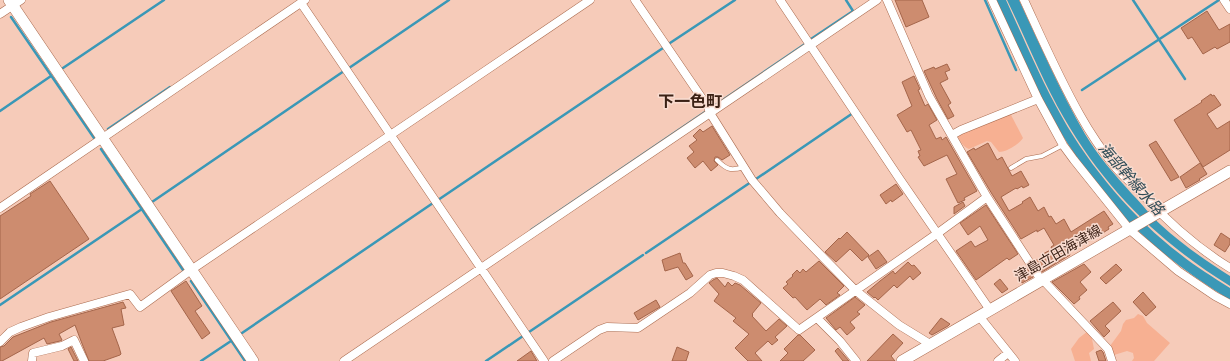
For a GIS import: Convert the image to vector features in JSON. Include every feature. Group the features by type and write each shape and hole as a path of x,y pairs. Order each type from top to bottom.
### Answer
{"street":[{"path":"0,342 10,332 21,327 49,317 130,294 140,307 191,270 590,0"},
{"path":"635,0 708,107 710,113 752,180 780,212 855,290 899,325 930,344"},
{"path":"780,0 895,172 990,310"},
{"path":"344,361 876,0"},
{"path":"887,0 929,96 987,197 1042,279 1108,349 1112,361"},
{"path":"992,0 1038,99 1063,145 1074,160 1130,230 1178,271 1215,296 1230,304"},
{"path":"1024,0 1065,88 1088,128 1116,167 1156,214 1230,268"},
{"path":"1224,0 1230,10"},
{"path":"0,14 14,2 102,138 253,361"},
{"path":"0,208 303,2 390,136 544,361"},
{"path":"952,136 961,130 1038,99"},
{"name":"津島立田海津線","path":"902,361 1230,171"},
{"path":"553,361 599,330 607,327 638,328 690,293 710,275 716,273 728,274 743,280 799,330 987,197"},
{"path":"979,316 1015,361"},
{"path":"817,318 840,341 856,361"},
{"path":"32,361 33,353 62,346 74,340 84,361"},
{"path":"998,361 1008,353"}],"lane":[{"path":"1011,168 1026,159 1046,154 1063,145"},
{"path":"717,160 724,167 729,169 744,167"}],"shaded area":[{"path":"1010,113 1023,138 1016,145 1006,151 999,152 991,142 987,141 969,149 963,145 957,135"},
{"path":"1138,314 1143,316 1147,323 1170,343 1154,361 1132,361 1134,358 1133,353 1127,351 1114,355 1110,346 1121,331 1126,320 1134,318"},
{"path":"1088,331 1091,334 1094,349 1089,353 1091,361 1075,361 1071,349 1079,338"}],"water":[{"path":"996,0 1006,0 1054,103 1073,136 1114,191 1146,225 1163,240 1192,263 1230,288 1230,300 1166,256 1121,213 1084,168 1053,120 1037,91"},
{"path":"1007,0 1019,0 1067,101 1085,134 1101,158 1161,225 1194,252 1230,276 1230,286 1180,252 1158,233 1116,191 1097,168 1080,144 1056,104"}],"building":[{"path":"895,0 922,0 929,17 906,27"},
{"path":"1207,11 1219,30 1230,24 1230,42 1217,49 1215,47 1203,54 1192,37 1188,39 1181,28"},
{"path":"947,64 950,70 945,72 948,79 940,83 951,103 948,105 954,116 948,119 924,71 934,67 935,69"},
{"path":"914,76 925,106 928,104 937,120 929,125 936,139 941,137 942,140 946,137 977,191 964,198 965,200 958,203 946,179 957,174 947,155 924,166 918,157 920,156 918,151 921,150 911,130 907,132 897,115 912,106 902,82"},
{"path":"1211,94 1212,96 1214,95 1221,105 1207,114 1217,129 1230,121 1230,150 1203,167 1174,120 1202,102 1201,101"},
{"path":"712,126 730,155 722,160 715,157 714,161 718,165 711,171 703,161 695,168 687,158 694,152 689,146 697,140 693,136 700,129 703,132"},
{"path":"1156,141 1179,177 1171,181 1149,145"},
{"path":"988,143 997,160 1002,157 1012,176 1021,171 1029,185 1023,188 1022,186 1017,189 1016,188 1001,197 1009,211 1030,197 1038,211 1044,207 1049,217 1051,216 1056,224 1064,219 1071,232 1104,211 1113,224 1108,227 1109,229 1098,236 1097,235 1085,244 1083,241 1081,243 1080,241 1067,250 1070,255 1042,272 1035,261 1052,249 1051,247 1054,245 1044,228 1037,232 1037,230 1021,239 967,152 974,148 975,150"},
{"path":"1200,163 1207,174 1186,188 1180,177"},
{"path":"50,181 89,239 0,299 0,216 31,196 30,194"},
{"path":"896,184 903,194 892,202 891,200 886,204 880,195"},
{"path":"963,202 965,206 954,214 954,207"},
{"path":"986,205 1018,254 1009,260 1007,258 976,280 956,251 971,241 975,247 988,240 980,226 968,235 960,223"},
{"path":"847,232 869,255 862,261 850,249 836,262 825,252"},
{"path":"1221,233 1230,239 1230,244 1225,252 1214,245"},
{"path":"878,250 887,262 876,269 868,257"},
{"path":"680,253 683,263 685,263 693,276 686,280 678,267 665,271 662,260"},
{"path":"819,261 844,286 837,293 840,295 826,305 820,299 807,310 795,297 793,298 783,288 788,284 786,282 797,270 800,273 803,269 806,272"},
{"path":"908,262 912,266 914,265 921,273 913,280 910,276 897,288 894,285 878,300 867,292 893,271 895,274"},
{"path":"1084,264 1091,272 1080,282 1087,290 1074,304 1052,282"},
{"path":"1116,264 1122,270 1106,284 1100,278"},
{"path":"1026,267 1033,277 1022,283 1017,275 1023,272 1022,269"},
{"path":"717,278 725,287 728,282 732,286 735,283 740,285 761,303 752,316 766,331 779,319 787,326 775,337 778,340 772,345 768,341 755,353 762,361 748,361 735,348 749,334 733,321 736,318 714,301 719,294 709,283"},
{"path":"1000,279 1008,289 1002,293 994,284"},
{"path":"186,281 202,306 195,311 210,333 202,339 171,291"},
{"path":"1143,292 1156,307 1146,316 1133,302"},
{"path":"855,297 865,305 857,312 860,314 850,322 855,328 847,335 840,327 836,330 826,318"},
{"path":"656,300 660,307 638,320 634,313"},
{"path":"123,302 126,308 121,309 124,325 112,328 119,347 120,355 103,361 89,361 75,325 59,334 62,340 60,341 47,344 44,338 0,361 0,347 4,346 13,337 51,322"},
{"path":"1113,302 1121,311 1105,326 1110,331 1104,337 1090,321"},
{"path":"941,318 950,324 932,335 929,333"},
{"path":"893,334 903,343 891,356 895,361 867,361"},
{"path":"798,335 800,335 815,350 803,361 780,361 788,353 784,349"},
{"path":"71,347 78,361 74,361 68,349"},
{"path":"677,347 689,352 686,361 672,361"},
{"path":"838,348 849,361 843,361 835,351"},
{"path":"1101,350 1106,361 1099,361 1096,352"},
{"path":"531,351 537,361 517,361"}],"waterway":[{"path":"63,68 164,0"},
{"path":"349,68 449,0"},
{"path":"670,43 735,0"},
{"path":"811,39 853,11 846,0"},
{"path":"985,0 1016,70"},
{"path":"1133,0 1185,79"},
{"path":"1082,90 1219,0"},
{"path":"11,17 94,138"},
{"path":"711,108 805,44"},
{"path":"438,200 663,48"},
{"path":"152,202 344,71"},
{"path":"0,111 51,76"},
{"path":"108,129 170,87"},
{"path":"531,230 705,112"},
{"path":"756,179 853,113"},
{"path":"101,149 183,270"},
{"path":"646,253 751,182"},
{"path":"242,333 433,203"},
{"path":"0,305 142,209"},
{"path":"529,332 643,255"},
{"path":"191,281 245,361"},
{"path":"486,361 523,336"},
{"path":"201,361 231,341"}],"district":[{"name":"下一色町","path":"690,101"}],"water label":[{"name":"海部幹線水路","path":"1131,179"}]}
